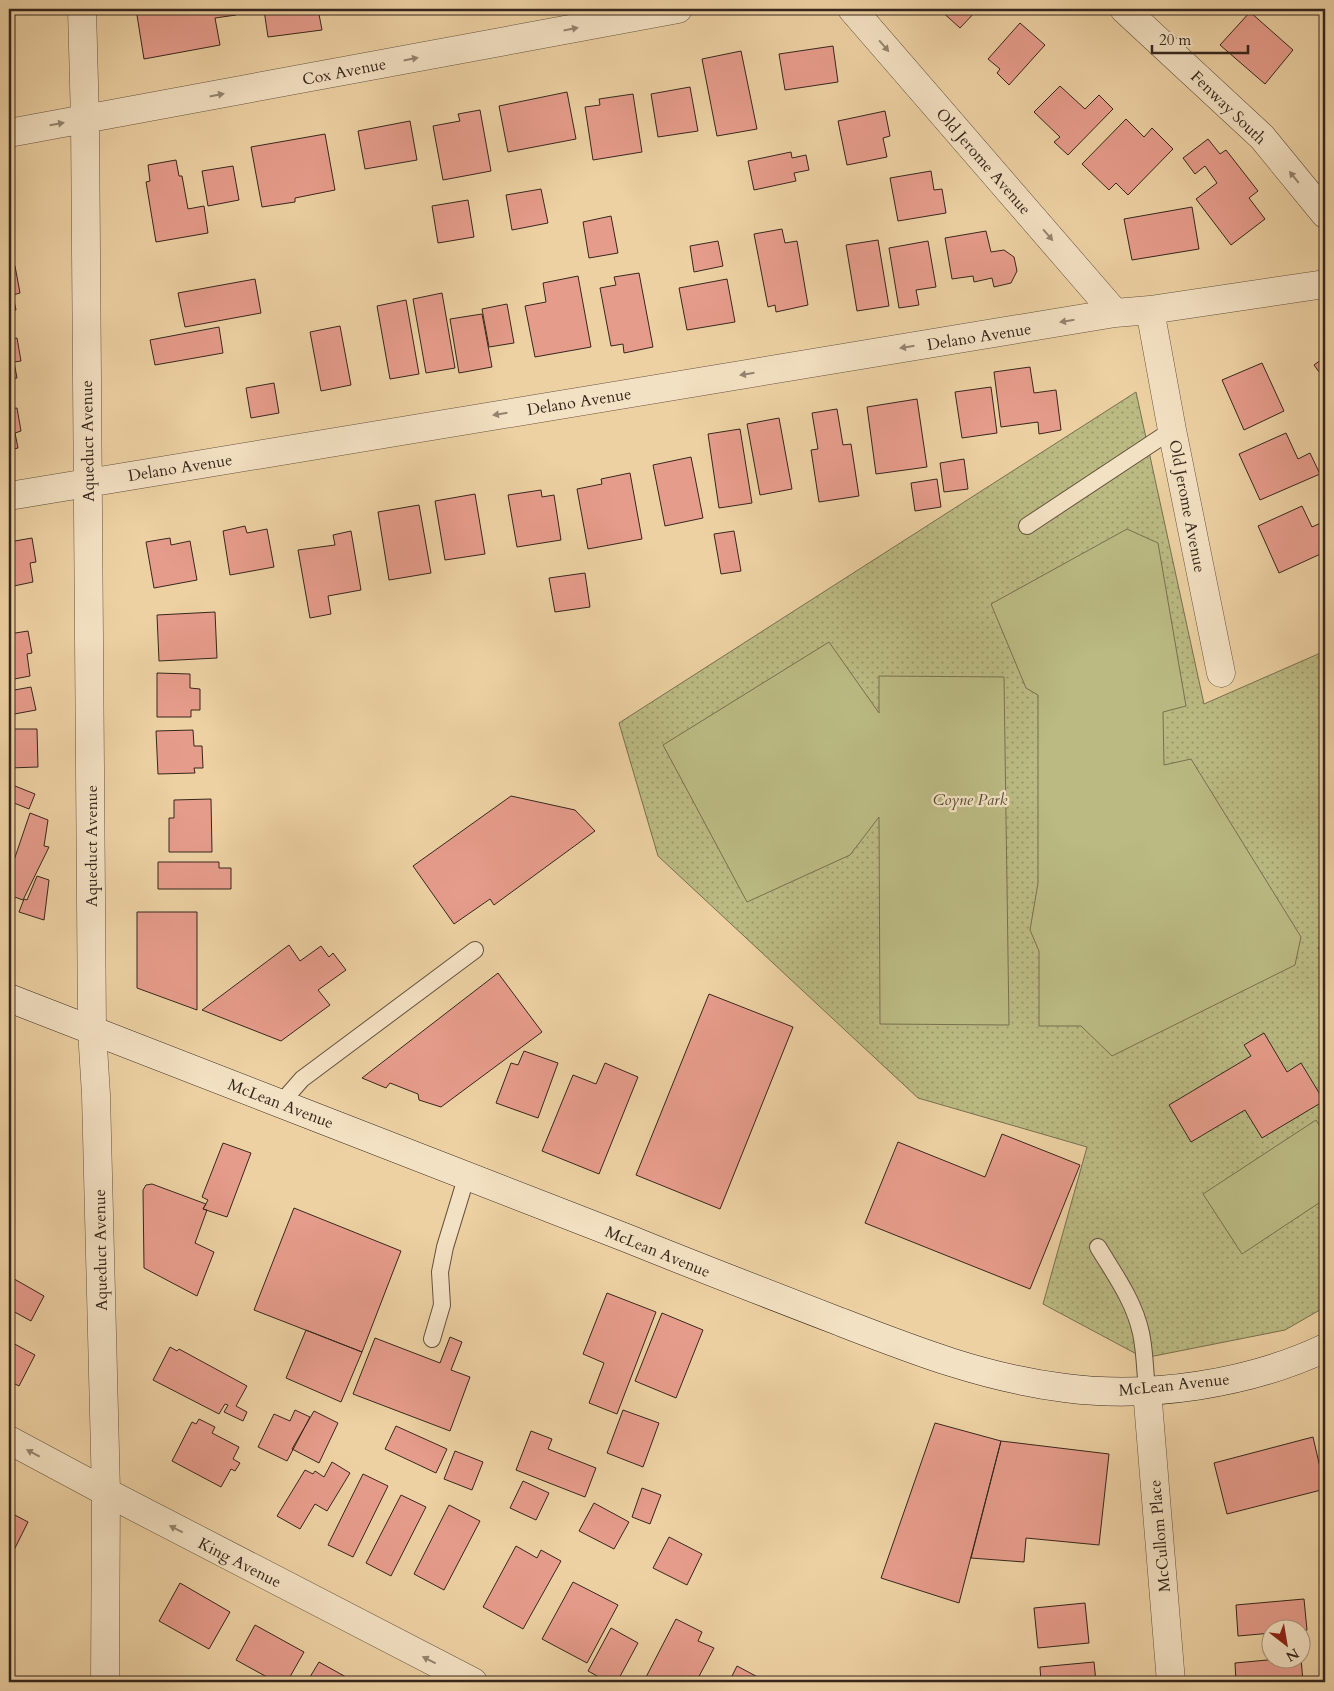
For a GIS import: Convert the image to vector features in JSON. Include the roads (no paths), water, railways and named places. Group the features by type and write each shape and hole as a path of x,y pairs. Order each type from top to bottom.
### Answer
{"street":[{"name":"Aqueduct Avenue","path":"82,9 85,120 92,1030 96,1095 106,1492 105,1682"},
{"name":"Cox Avenue","path":"9,132 85,120 678,9"},
{"name":"Old Jerome Avenue","path":"852,9 1116,313"},
{"name":"Fenway South","path":"1124,9 1262,137 1325,214"},
{"name":"Delano Avenue","path":"9,496 1116,313 1150,310 1325,284"},
{"name":"Old Jerome Avenue","path":"1150,310 1221,673"},
{"name":"McLean Avenue","path":"9,998 467,1175 751,1288 958,1366 1016,1381 1070,1389 1110,1392 1196,1385 1253,1374 1286,1364 1325,1348"},
{"name":"McCullom Place","path":"1147,1390 1171,1682"},
{"name":"King Avenue","path":"9,1440 473,1682"}],"lane":[{"path":"1027,526 1172,430"},
{"path":"281,1103 302,1079 475,950"},
{"path":"432,1339 442,1304 440,1272 445,1247 467,1175"},
{"path":"1098,1247 1131,1303 1137,1319 1141,1334 1147,1390"}],"park label":[{"name":"Coyne Park","path":"970,799"}]}
